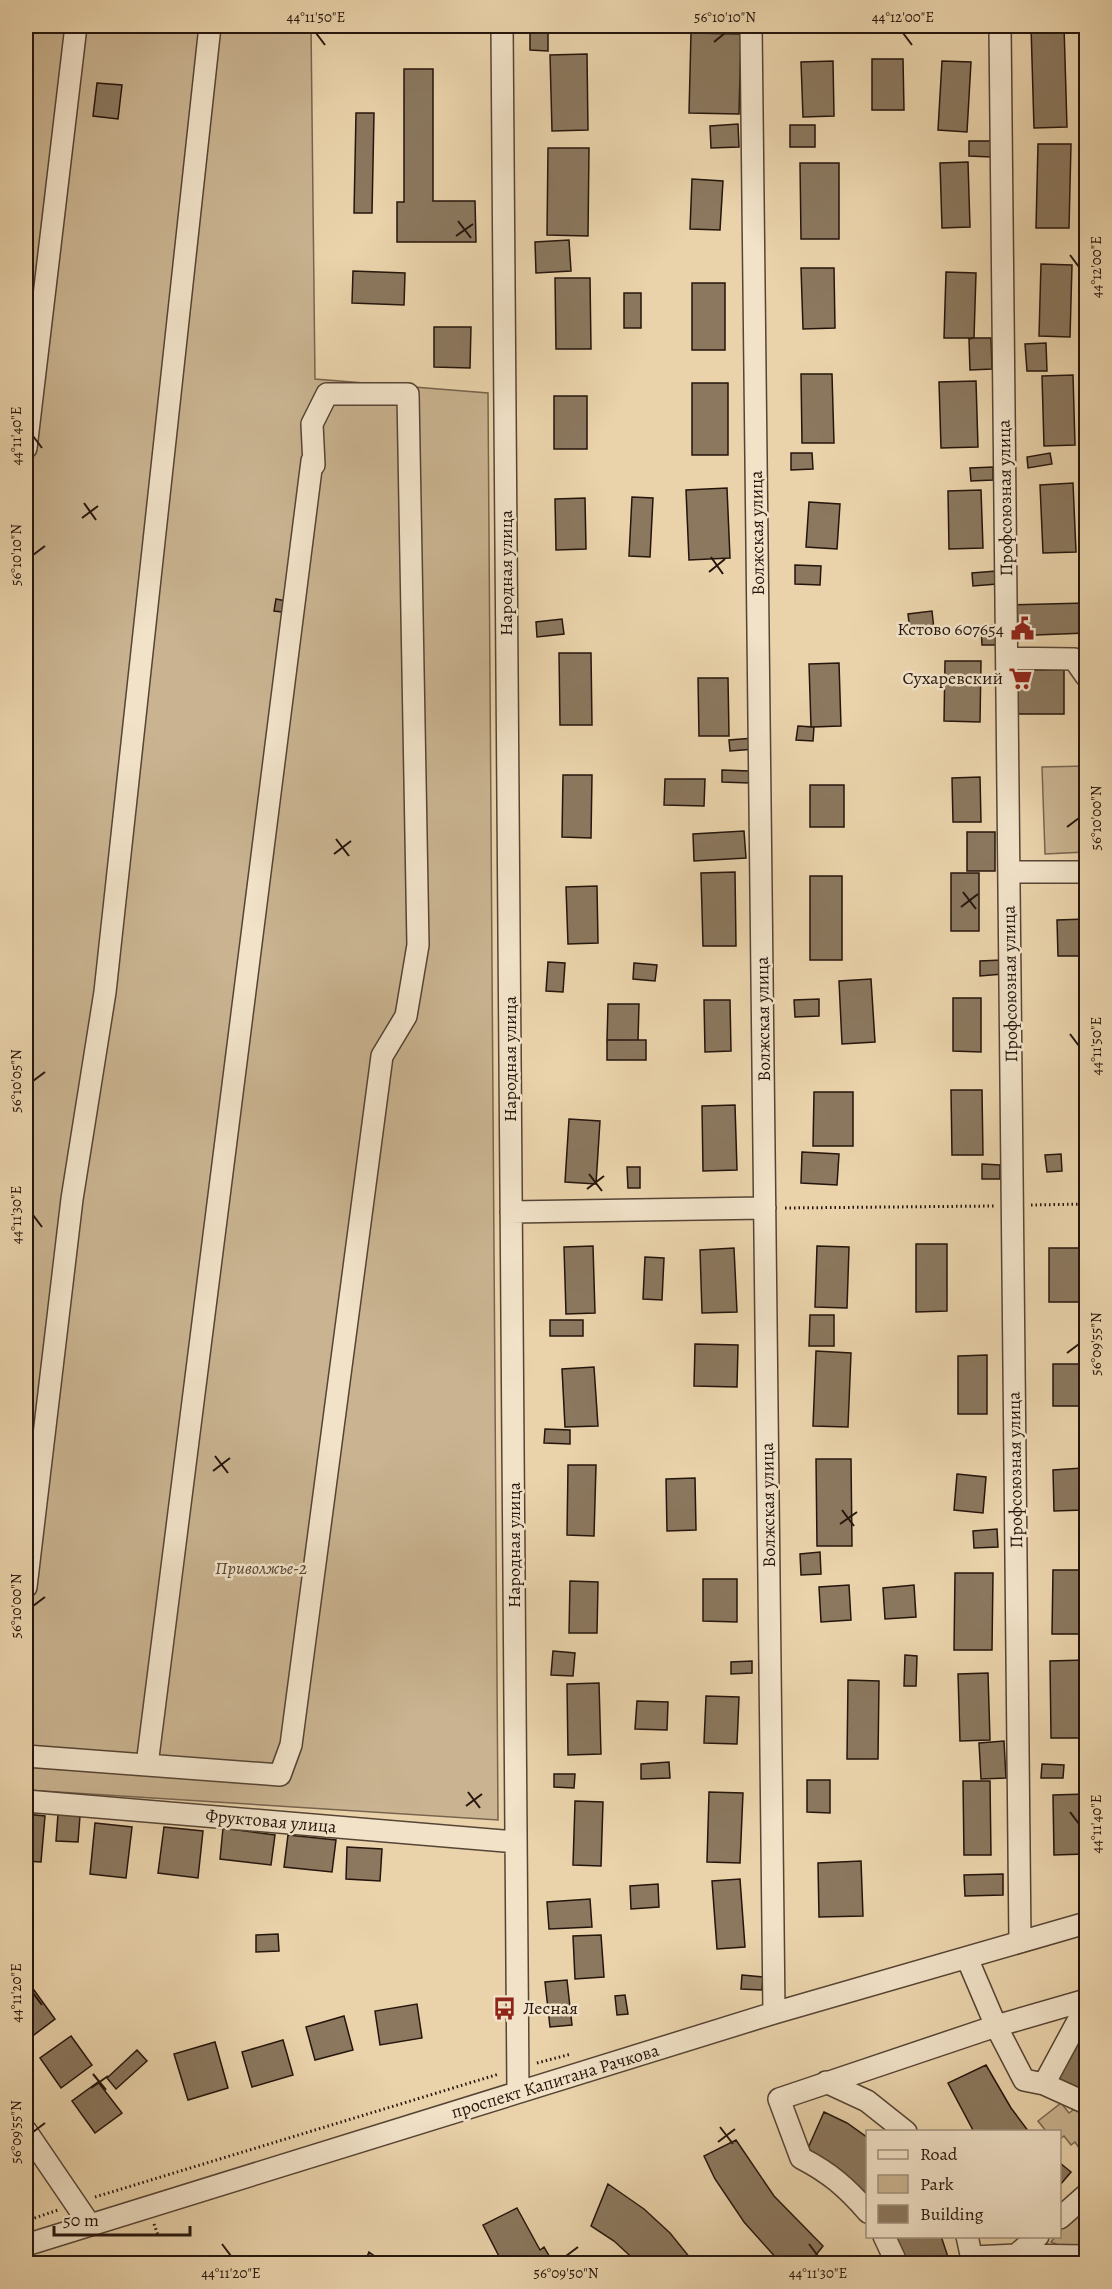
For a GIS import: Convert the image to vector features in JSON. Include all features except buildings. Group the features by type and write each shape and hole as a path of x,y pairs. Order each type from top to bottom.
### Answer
{"street":[{"path":"26,448 76,26"},
{"path":"26,1587 72,1199 105,992 210,26"},
{"name":"Народная улица","path":"502,26 518,2092"},
{"name":"Волжская улица","path":"751,26 774,2013"},
{"name":"Профсоюзная улица","path":"1000,26 1020,1942"},
{"path":"26,1756 280,1775 291,1745 382,1056 406,1016 418,945 408,394 327,394 312,424 314,465 312,461 147,1765"},
{"path":"1007,658 1082,664"},
{"path":"1009,872 1086,873"},
{"path":"512,1212 765,1208"},
{"name":"Фруктовая улица","path":"26,1801 516,1842"},
{"name":"проспект Капитана Рачкова","path":"26,2245 774,2013 1086,1923"},
{"path":"967,1958 996,2026 1024,2080 1044,2084 1086,2103"},
{"path":"866,2211 828,2172 801,2158 780,2099 996,2026 1086,2000"},
{"path":"1044,2084 1086,2006"},
{"path":"826,2082 867,2101 903,2130"},
{"path":"26,2131 90,2225"},
{"path":"1061,2216 1086,2195"},
{"path":"885,2238 897,2264"},
{"path":"968,2238 973,2260 1016,2255 1086,2256"},
{"path":"1016,2255 1036,2238"}],"path":[{"path":"765,1208 1086,1204"}],"green space":[{"name":"Приволжье-2","path":"26,26 311,26 315,379 488,393 498,1820 26,1790"},
{"path":"1086,766 1086,852 1045,854 1042,767"},
{"path":"1061,2103 1069,2113 1077,2107 1086,2119 1086,2158 1075,2142 1071,2145 1064,2136 1061,2138 1061,2130 1045,2130 1038,2121"},
{"path":"1086,2204 1086,2246 1070,2250 1051,2242 1054,2238 1061,2238 1063,2227"}],"place":[{"name":"Кстово 607654","path":"1022,629"},
{"name":"Сухаревский","path":"1021,678"},
{"name":"Лесная","path":"505,2008"}]}
